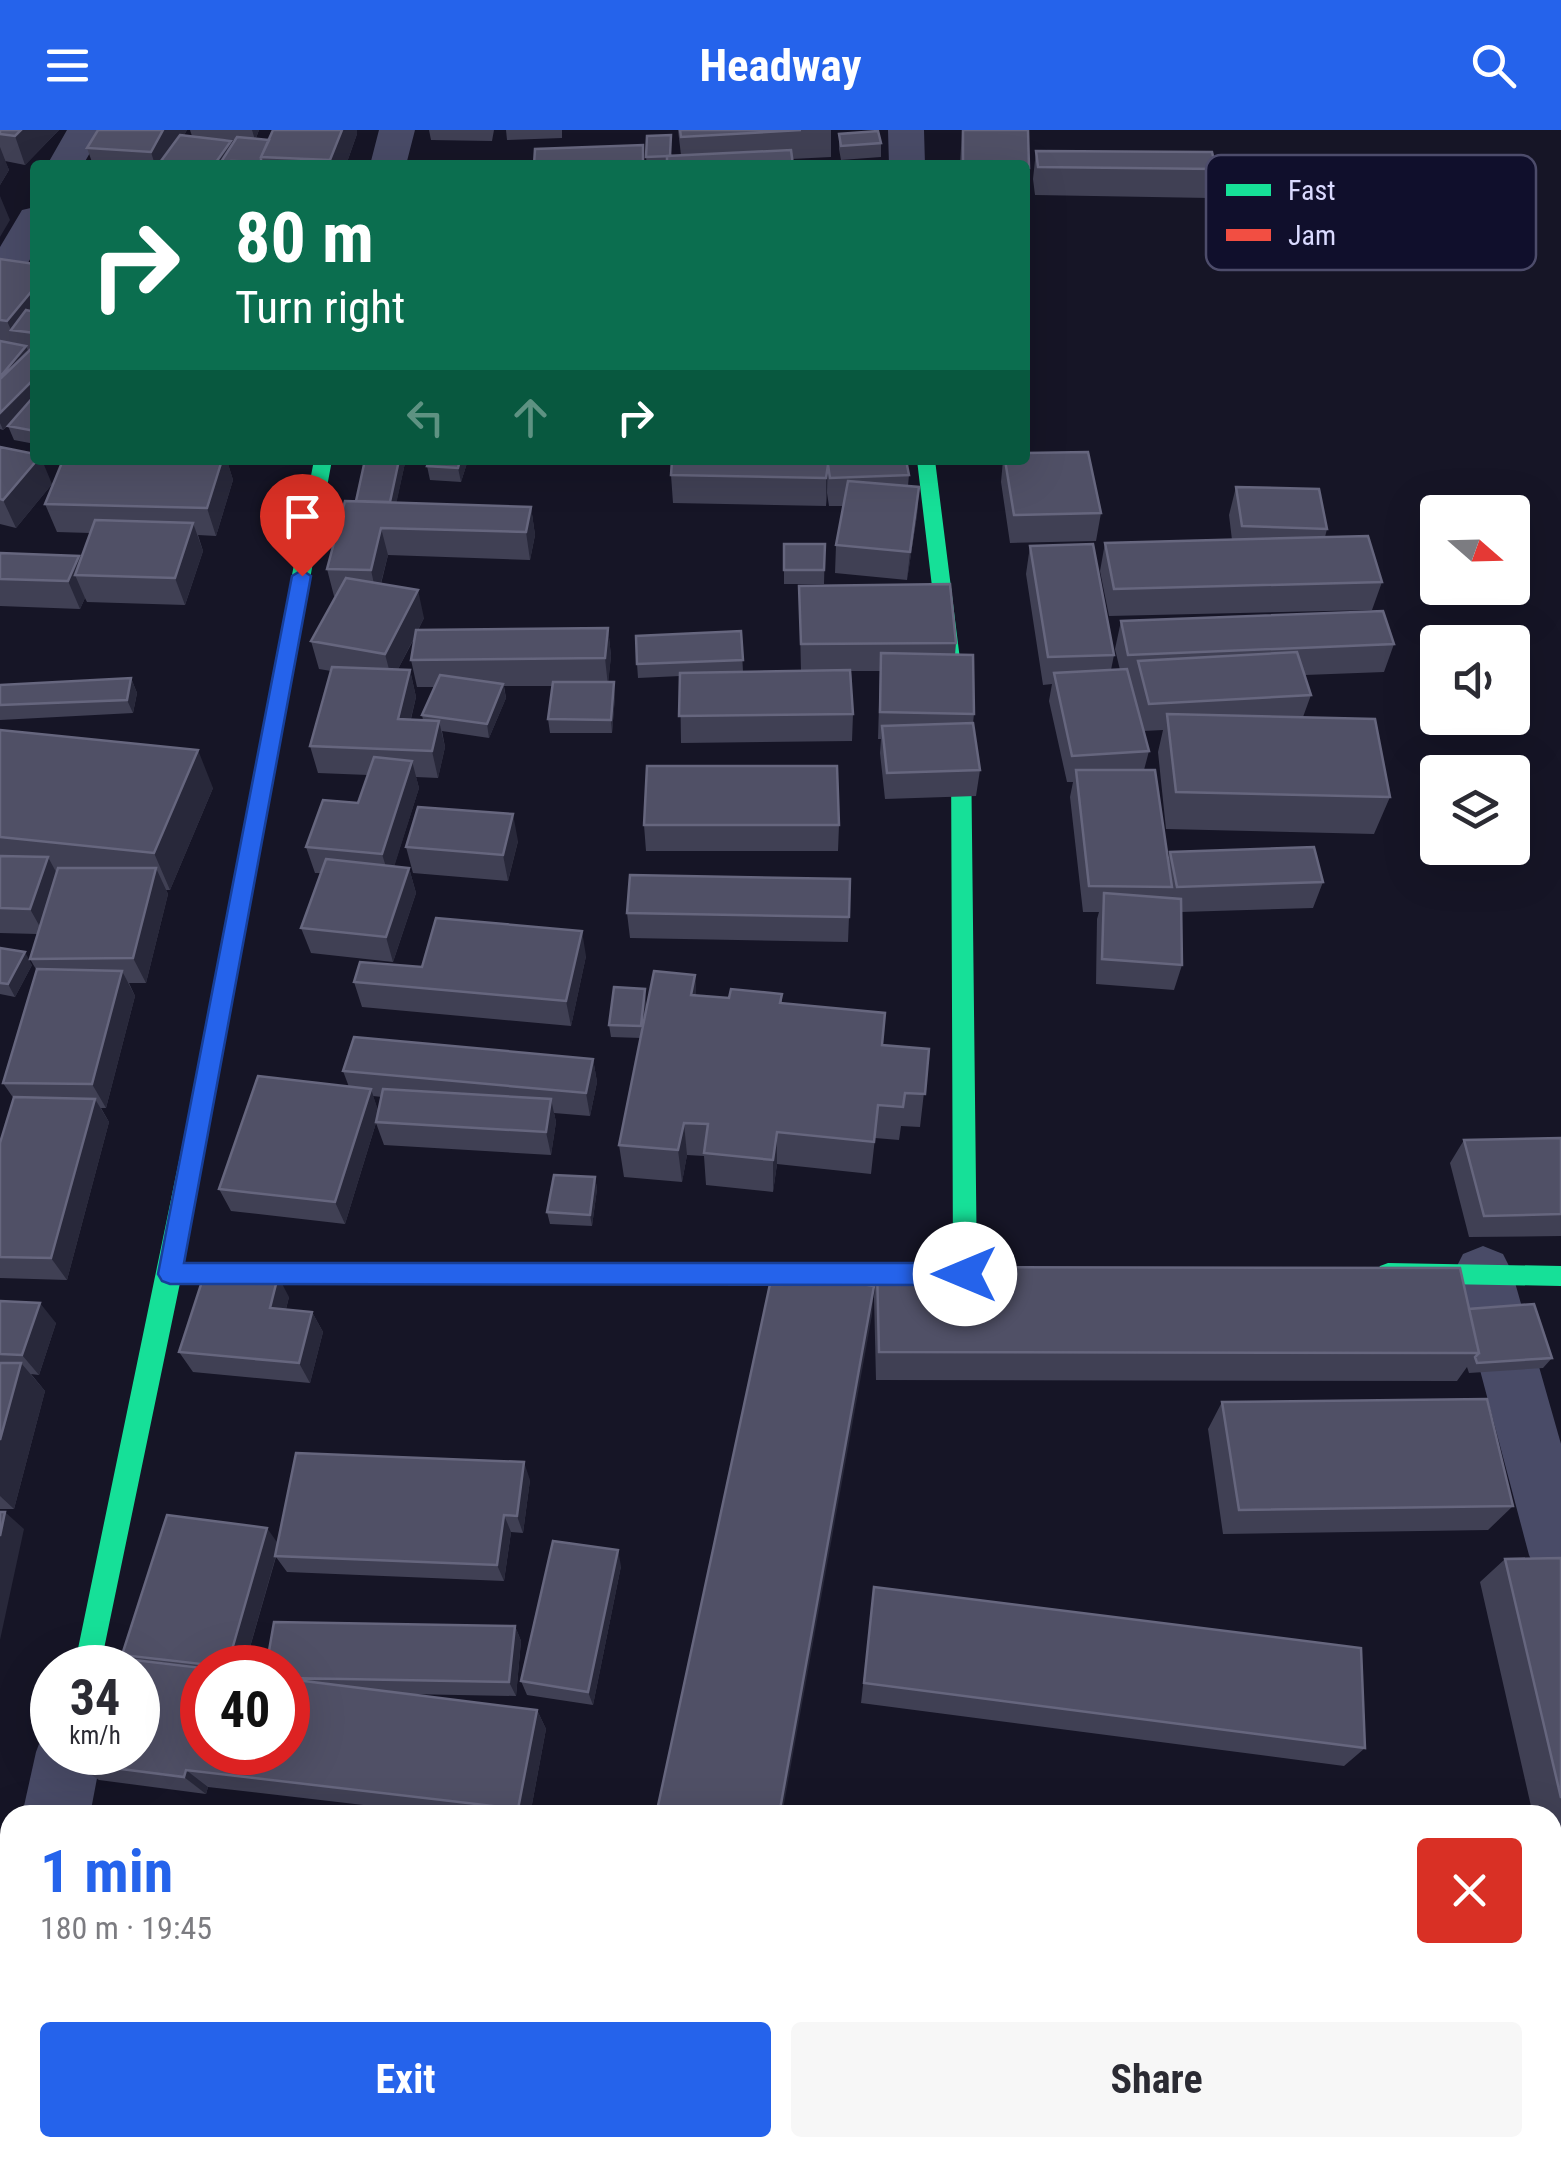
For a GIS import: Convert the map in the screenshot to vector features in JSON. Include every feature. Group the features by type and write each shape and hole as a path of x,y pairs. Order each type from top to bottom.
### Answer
{"street":[{"path":"68,160 85,130"},
{"path":"389,160 397,130"},
{"path":"906,130 908,160"},
{"path":"30,227 0,281 30,284"},
{"path":"92,1645 170,1274 323,465"},
{"path":"170,1274 975,1274 961,747 927,465"},
{"path":"1483,1272 1561,1555"},
{"path":"1363,1273 1561,1276"},
{"path":"58,1805 65,1775"}],"building":[{"path":"0,130 21,130 15,136 0,134"},
{"path":"98,130 163,130 151,152 87,148"},
{"path":"273,130 342,130 330,160 261,157"},
{"path":"680,130 801,130 681,137"},
{"path":"963,130 1028,130 1029,160 963,160"},
{"path":"878,131 881,143 841,146 839,134"},
{"path":"180,135 231,141 218,160 162,160"},
{"path":"671,135 670,156 646,157 647,136"},
{"path":"237,137 269,140 261,160 222,160"},
{"path":"643,145 643,160 534,160 535,149"},
{"path":"791,150 792,160 667,160 667,156"},
{"path":"1036,151 1213,155 1206,155 1206,169 1038,167"},
{"path":"0,259 30,263 30,293 7,321 0,320"},
{"path":"26,310 30,311 30,332 11,330"},
{"path":"0,341 26,346 0,377"},
{"path":"30,350 30,383 0,413 0,379"},
{"path":"30,401 30,430 8,426"},
{"path":"0,447 30,453 33,465 0,499"},
{"path":"1088,452 1101,513 1014,515 1006,465 1030,465 1030,453"},
{"path":"61,465 220,465 207,508 45,504"},
{"path":"364,465 398,465 390,502 356,501"},
{"path":"427,465 459,465 458,468"},
{"path":"672,465 828,465 826,478 671,475"},
{"path":"828,465 907,465 909,475 830,478"},
{"path":"848,481 919,487 910,552 836,545"},
{"path":"1236,487 1319,489 1327,529 1242,526"},
{"path":"345,501 531,507 526,532 381,528 371,570 327,569"},
{"path":"95,520 193,523 175,578 75,575"},
{"path":"1368,536 1382,582 1114,589 1105,543"},
{"path":"784,544 825,544 824,570 784,570"},
{"path":"1093,544 1114,655 1048,657 1030,546"},
{"path":"0,553 79,556 68,581 0,579"},
{"path":"346,578 418,590 385,654 311,641"},
{"path":"950,584 956,643 801,644 799,586"},
{"path":"1383,611 1394,644 1128,655 1121,621"},
{"path":"608,628 605,658 411,660 416,630"},
{"path":"741,631 743,660 637,664 636,636"},
{"path":"1297,652 1311,695 1149,704 1138,661"},
{"path":"881,653 973,655 974,714 880,712"},
{"path":"332,667 410,670 398,719 439,721 432,751 310,746"},
{"path":"1127,669 1149,751 1072,756 1054,673"},
{"path":"850,670 853,714 679,716 680,673"},
{"path":"440,675 503,684 487,724 422,715"},
{"path":"131,678 127,700 0,705 0,685"},
{"path":"553,682 614,682 611,720 548,719"},
{"path":"1167,714 1375,719 1390,797 1176,792"},
{"path":"973,723 980,770 887,773 882,726"},
{"path":"0,730 198,750 154,853 0,837"},
{"path":"374,757 412,761 382,854 306,847 323,800 358,803"},
{"path":"647,766 837,766 839,825 644,825"},
{"path":"1076,770 1155,770 1172,887 1089,886"},
{"path":"418,807 513,814 503,855 406,847"},
{"path":"1314,847 1323,882 1177,887 1170,852"},
{"path":"0,856 48,857 30,909 0,908"},
{"path":"326,859 409,868 386,937 301,928"},
{"path":"58,868 156,868 133,958 30,959"},
{"path":"630,875 850,879 849,917 627,913"},
{"path":"1104,893 1181,899 1182,965 1102,959"},
{"path":"436,918 582,931 566,1001 354,982 360,962 422,967"},
{"path":"0,948 25,952 8,984 0,983"},
{"path":"37,969 122,971 92,1084 3,1083"},
{"path":"654,971 695,975 691,995 729,998 731,989 782,994 780,1003 885,1013 882,1045 929,1049 925,1094 905,1093 903,1107 878,1105 874,1142 777,1132 773,1160 704,1153 708,1124 684,1123 678,1150 619,1145"},
{"path":"614,987 645,989 641,1026 609,1025"},
{"path":"354,1037 593,1059 586,1093 343,1071"},
{"path":"258,1076 371,1089 335,1202 219,1189"},
{"path":"383,1089 551,1099 546,1132 376,1122"},
{"path":"14,1097 95,1099 51,1258 0,1257 0,1143"},
{"path":"1561,1138 1561,1214 1484,1216 1464,1140"},
{"path":"554,1175 595,1177 590,1215 547,1212"},
{"path":"877,1267 1460,1268 1479,1353 879,1352"},
{"path":"206,1269 278,1276 270,1308 312,1312 299,1363 179,1352"},
{"path":"773,1270 874,1286 781,1805 658,1805"},
{"path":"0,1301 40,1303 22,1355 0,1354"},
{"path":"1534,1304 1552,1358 1477,1363 1475,1357 1479,1353 1469,1309"},
{"path":"0,1363 21,1363 0,1440"},
{"path":"1487,1399 1513,1506 1239,1510 1222,1402"},
{"path":"296,1453 524,1462 517,1516 504,1515 497,1565 275,1556"},
{"path":"167,1515 267,1528 233,1645 180,1645 180,1662 160,1659 160,1645 125,1645"},
{"path":"553,1541 618,1550 588,1692 521,1681"},
{"path":"1561,1558 1561,1798 1505,1559"},
{"path":"874,1587 1361,1648 1365,1748 864,1683"},
{"path":"274,1622 515,1626 509,1682 310,1678 310,1645 270,1645"},
{"path":"160,1663 180,1665 180,1775 184,1777 160,1774"},
{"path":"310,1682 537,1710 519,1805 484,1805 229,1775 310,1775"}],"traffic: fast":[{"path":"265,768 322,465"},
{"path":"927,465 961,747 965,1274"},
{"path":"92,1645 170,1273 219,1012"},
{"path":"170,1273 952,1274"},
{"path":"1388,1273 1561,1276"}],"traffic: jam":[{"path":"219,1012 265,768"}],"route":[{"path":"302,576 170,1274 965,1274"}]}
